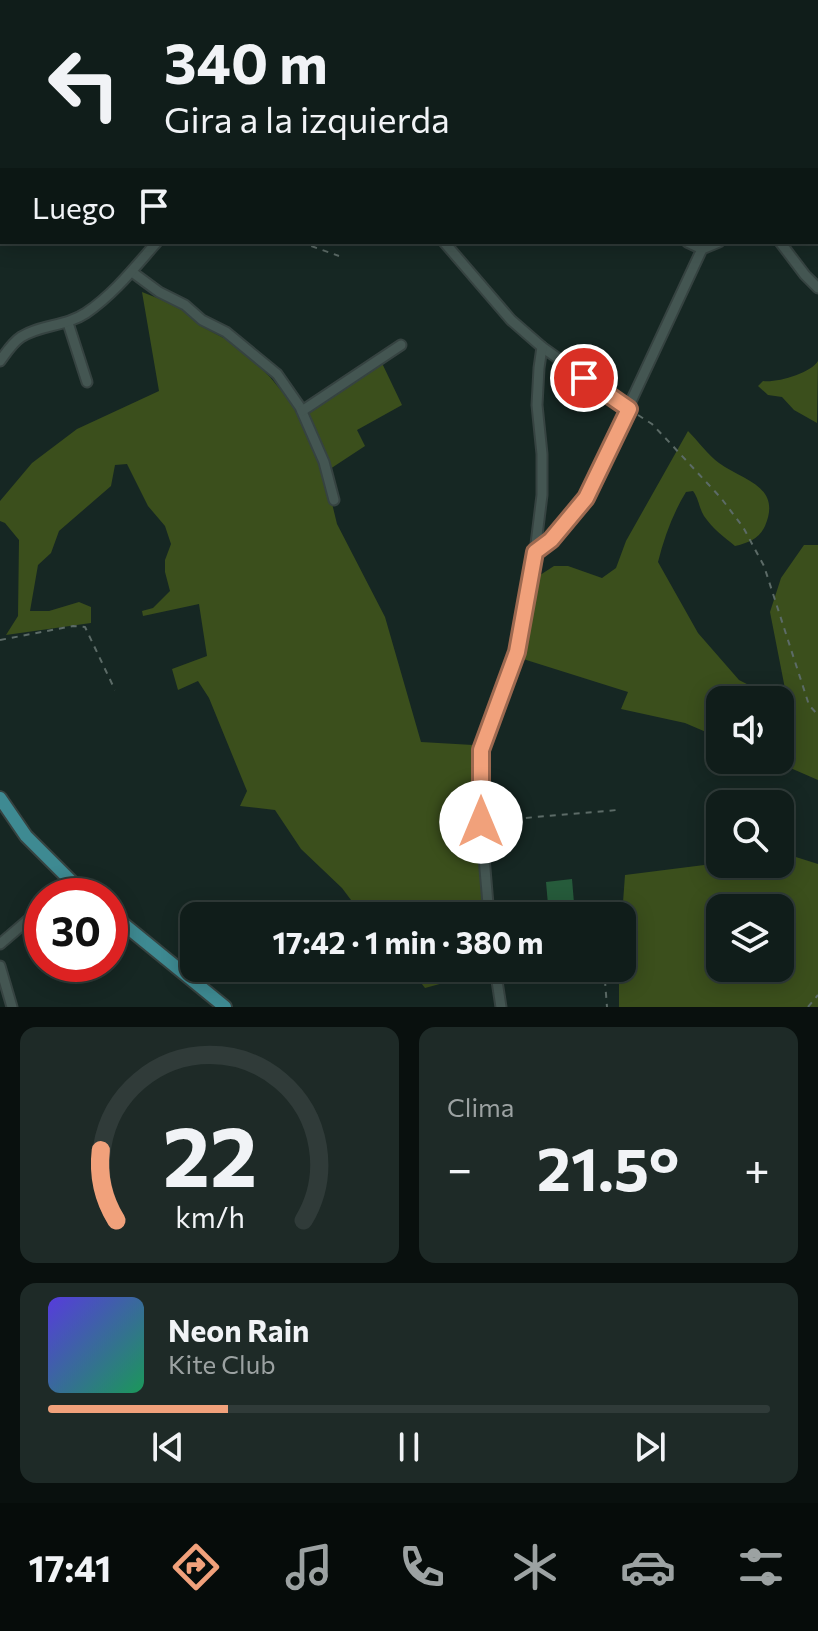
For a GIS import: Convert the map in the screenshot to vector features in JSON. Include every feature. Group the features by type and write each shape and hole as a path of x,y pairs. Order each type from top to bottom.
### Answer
{"main road":[{"path":"1,802 26,836 68,878"},
{"path":"128,928 225,1007"}],"street":[{"path":"0,361 18,339 32,331 68,323 85,314 132,272 152,244"},
{"path":"446,244 511,320 542,347 629,409"},
{"path":"691,244 702,249"},
{"path":"535,552 551,540 586,498 702,249 714,244"},
{"path":"782,244 818,288"},
{"path":"132,272 159,292 185,305 202,320 226,332 277,374 302,411 324,462 334,500"},
{"path":"68,323 87,382"},
{"path":"302,411 401,345"},
{"path":"488,902 481,822 481,750 517,652 535,552 542,495 537,405 542,347"},
{"path":"0,944 24,923"},
{"path":"0,966 12,1007"},
{"path":"497,982 501,1007"}],"path":[{"path":"306,244 339,256"},
{"path":"629,409 652,424 721,498 743,527 764,566 809,705 818,715"},
{"path":"0,640 73,626 85,627 115,690"},
{"path":"481,822 617,810"},
{"path":"605,982 607,1007"},
{"path":"808,1007 818,995"}],"green space":[{"path":"142,292 180,307 199,325 237,345 270,377 298,411 380,359 402,405 357,430 365,446 330,469 329,491 337,524 385,617 421,742 473,745 483,902 352,902 301,849 275,810 240,806 247,791 209,698 198,681 178,690 172,669 207,656 199,604 143,616 142,611 153,608 170,591 165,560 171,544 165,526 148,506 127,464 115,465 111,486 59,531 51,553 38,565 30,611 49,611 79,602 91,607 91,623 6,635 18,616 19,540 0,521 0,501 32,463 77,429 159,391"},
{"path":"818,361 817,423 794,410 782,397 768,395 758,386 763,381 801,373"},
{"path":"688,431 719,463 765,493 769,513 763,530 753,540 735,546 707,520 693,491 686,492 669,526 658,562 698,633 739,680 751,686 706,686 706,732 685,723 621,709 628,692 520,658 537,577 554,566 568,566 602,578 616,568 626,541"},
{"path":"804,545 818,545 818,780 794,770 794,686 784,686 770,612 781,578"},
{"path":"794,856 818,864 818,1007 619,1007 619,982 636,982 636,902 623,902 625,875 706,865 706,878 794,878"},
{"path":"420,982 447,982 425,988"}],"building":[{"path":"572,879 574,902 548,902 546,882"}],"route":[{"path":"481,822 481,750 517,652 535,552 551,540 586,498 629,409 584,378"}]}
